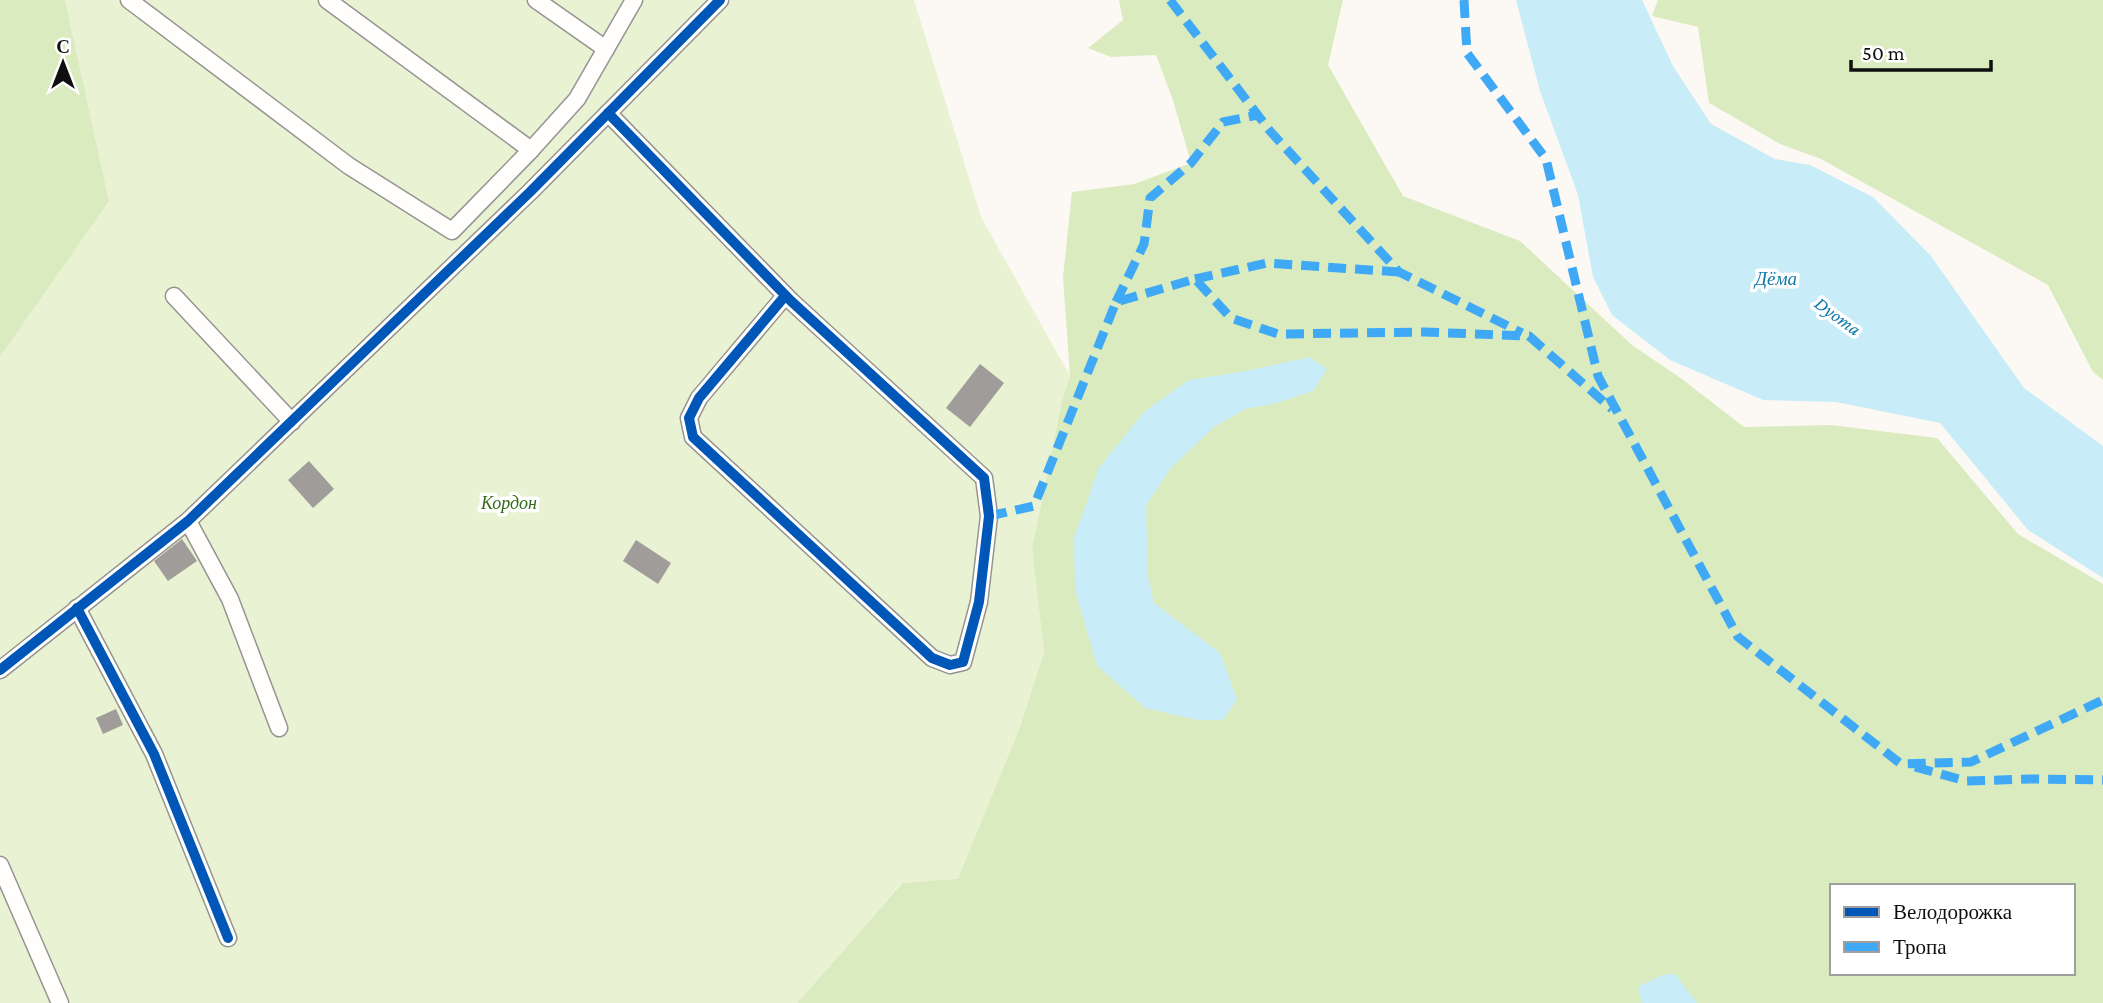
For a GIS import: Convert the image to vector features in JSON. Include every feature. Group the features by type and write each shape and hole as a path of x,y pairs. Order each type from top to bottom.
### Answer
{"street":[{"path":"129,0 348,166 452,231 577,99 634,0"},
{"path":"327,0 531,150"},
{"path":"537,0 606,49"},
{"path":"0,670 188,521 530,192 720,0"},
{"path":"608,113 785,296 984,478 989,516 979,602 963,662 950,665 932,658 693,437 689,418 699,398 785,296"},
{"path":"174,296 292,422"},
{"path":"188,521 230,599 279,728"},
{"path":"77,608 154,754 228,938"},
{"path":"0,866 60,1003"}],"green space":[{"path":"0,0 65,0 109,201 0,357"},
{"name":"Кордон","path":"65,0 914,0 981,217 1070,376 1062,401 1032,549 1044,652 1020,727 958,880 901,883 797,1003 0,1003 0,357 109,201"},
{"path":"1119,0 1343,0 1328,65 1403,196 1520,241 1632,345 1682,379 1744,427 1831,425 1937,438 2018,534 2103,584 2103,1003 797,1003 902,883 958,879 1020,727 1044,652 1032,549 1062,401 1070,376 1063,277 1072,192 1134,184 1191,163 1173,100 1156,55 1111,57 1088,48 1123,20"},
{"path":"1658,0 2103,0 2103,380 2093,372 2048,285 1821,159 1780,144 1709,103 1698,27 1652,16"}],"water":[{"name":"Дёма","path":"1516,0 1642,0 1673,66 1711,124 1775,159 1810,165 1873,197 1931,256 2024,388 2103,446 2103,578 2028,530 1940,423 1836,402 1763,400 1670,360 1612,315 1593,277 1578,195 1540,91"},
{"path":"1310,357 1327,369 1313,391 1277,403 1245,409 1214,427 1171,468 1146,505 1148,577 1154,603 1220,653 1237,699 1223,720 1198,720 1145,708 1097,666 1075,590 1074,538 1099,468 1145,411 1189,380"},
{"path":"1675,974 1697,1003 1642,1003 1638,987 1662,975"}],"building":[{"path":"980,364 1004,383 970,427 946,408"},
{"path":"309,461 334,489 313,508 288,480"},
{"path":"182,539 197,561 168,581 154,561"},
{"path":"636,540 671,563 658,584 623,561"},
{"path":"116,709 123,725 103,734 96,718"}],"marked path":[{"path":"1170,0 1270,131 1399,272 1522,333"},
{"path":"1464,0 1467,53 1546,159 1598,376 1738,637 1901,764 1971,762 2103,700"},
{"path":"1116,302 1144,244 1150,198 1191,163 1223,122 1258,115"},
{"path":"1195,279 1267,263 1399,272"},
{"path":"989,516 1034,506 1116,302 1195,279 1231,318 1278,334 1424,332 1529,336 1612,409"},
{"path":"1915,767 1966,781 2103,780"}],"cycle path":[{"path":"0,670 188,521 530,192 720,0"},
{"path":"608,113 791,301 984,478 989,516 979,602 963,662 950,665 932,658 693,437 689,418 699,398 785,296"},
{"path":"77,608 154,754 228,938"}],"water label":[{"name":"Dyoma","path":"1838,316"}]}
